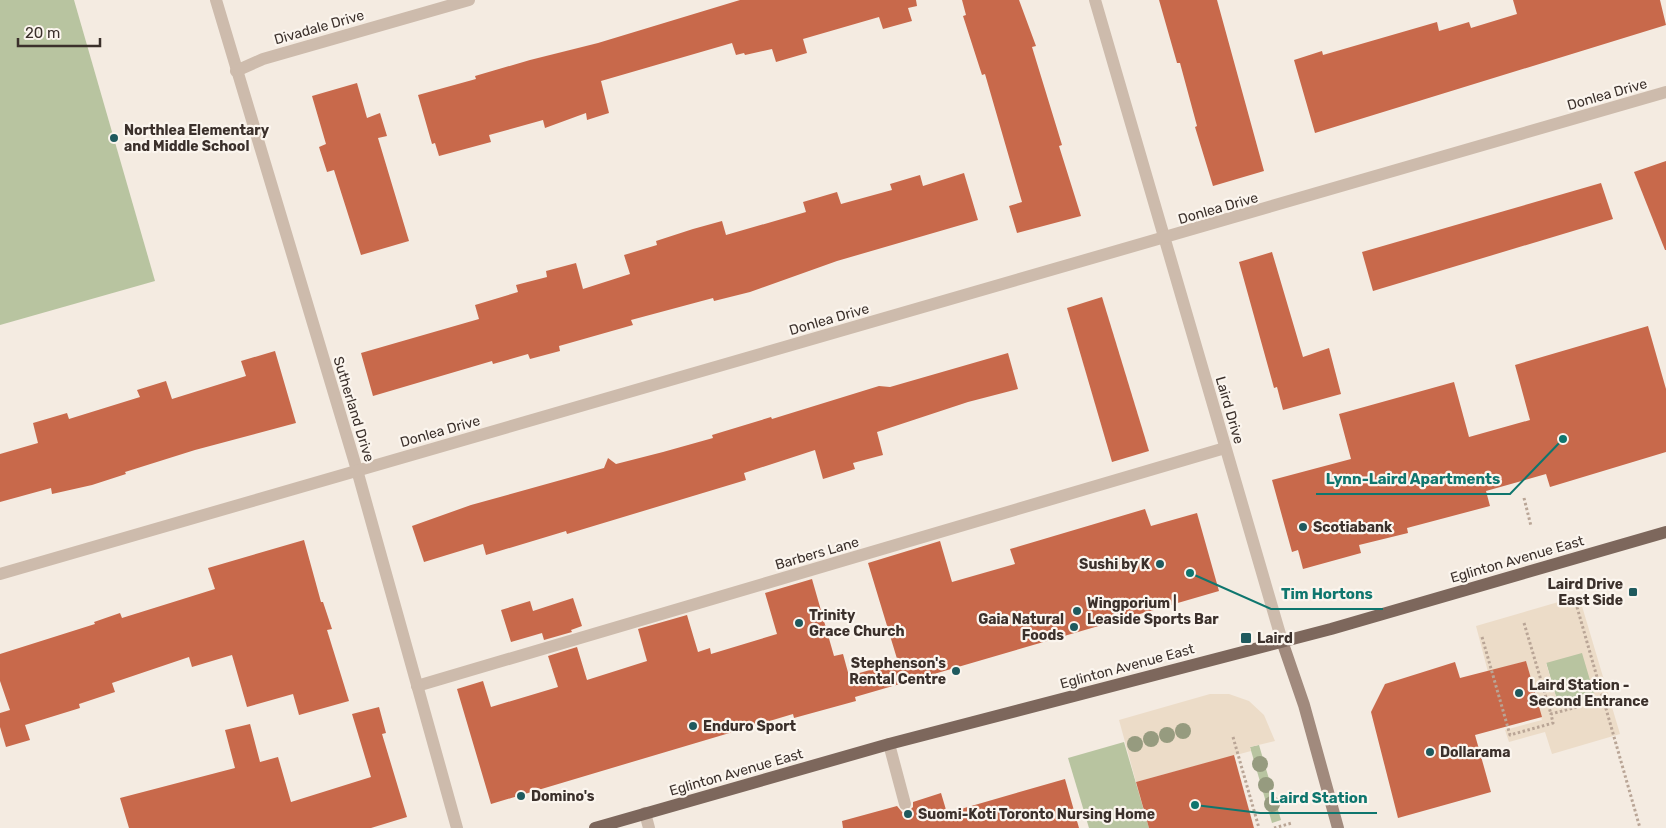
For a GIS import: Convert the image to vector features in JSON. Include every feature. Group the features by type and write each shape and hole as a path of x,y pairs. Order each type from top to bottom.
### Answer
{"main road":[{"name":"Eglinton Avenue East","path":"595,828 889,744 1282,641 1666,532"},
{"name":"Laird Drive","path":"1282,641 1304,705 1338,828"}],"street":[{"name":"Sutherland Drive","path":"216,0 357,470 457,828"},
{"name":"Divadale Drive","path":"236,71 263,59 469,0"},
{"name":"Laird Drive","path":"1095,0 1282,641"},
{"name":"Donlea Drive","path":"0,574 357,470 1165,240 1666,92"},
{"name":"Barbers Lane","path":"417,686 1225,448"},
{"path":"889,744 905,804"},
{"path":"645,813 649,828"}],"path":[{"path":"1524,498 1531,526"},
{"path":"1576,607 1640,828"},
{"path":"1482,637 1510,734 1553,723 1524,624"},
{"path":"1550,714 1603,700"},
{"path":"1233,737 1259,828"},
{"path":"1274,828 1292,823"}],"green space":[{"path":"0,0 74,0 155,281 0,325"},
{"path":"1583,652 1595,697 1559,707 1546,662"},
{"path":"1124,742 1149,828 1089,828 1068,758"},
{"path":"1259,745 1281,820 1272,823 1250,747"}],"shaded area":[{"path":"1579,596 1620,734 1552,754 1545,732 1509,742 1505,730 1542,720 1526,661 1488,672 1476,626","holes":["1582,653 1595,697 1559,707 1546,663"]},
{"path":"1210,694 1229,694 1249,701 1264,715 1275,741 1250,747 1251,751 1136,782 1119,720"}],"building":[{"path":"740,0 916,0 917,6 908,8 912,21 883,29 879,17 803,39 807,53 776,62 772,49 736,55 732,43 601,81 609,113 587,120 586,113 545,128 543,120 489,135 491,142 439,156 435,143 432,144 418,95 476,79 475,76 598,43"},
{"path":"962,0 1019,0 1036,46 1032,47 1062,145 1059,146 1081,216 1017,233 1009,206 1022,202 985,74 982,75 963,16 966,15"},
{"path":"1159,0 1217,0 1264,171 1213,186 1195,127 1197,126 1180,63 1177,63"},
{"path":"1513,0 1660,0 1666,25 1315,133 1294,60 1322,51 1323,55 1437,22 1439,31 1469,22 1471,28 1517,14"},
{"path":"357,83 367,118 380,113 387,136 378,138 409,241 361,255 334,170 327,172 319,147 326,144 312,96"},
{"path":"1666,161 1666,250 1665,250 1634,172"},
{"path":"964,173 978,220 837,261 750,292 714,301 713,298 631,320 633,325 559,346 560,351 530,359 528,354 493,364 492,361 373,396 361,353 479,319 475,305 518,292 516,285 547,277 546,271 576,263 583,289 630,274 624,255 657,245 656,241 693,229 722,221 726,235 806,212 803,202 837,192 841,204 892,190 890,184 920,175 923,186"},
{"path":"1601,183 1613,219 1373,291 1362,252"},
{"path":"1272,252 1303,357 1329,348 1341,394 1283,410 1277,387 1274,388 1239,262"},
{"path":"1102,297 1149,451 1112,462 1067,308"},
{"path":"1648,326 1666,389 1666,452 1550,487 1546,474 1486,491 1490,506 1407,528 1408,533 1359,545 1361,553 1303,569 1298,550 1292,552 1272,480 1351,459 1339,414 1454,382 1469,437 1530,420 1515,365"},
{"path":"275,351 296,423 195,450 125,472 126,474 92,485 52,494 51,488 0,502 0,454 38,443 33,423 67,413 69,419 140,397 137,390 166,381 172,399 246,376 241,361"},
{"path":"1008,353 1018,389 968,402 877,432 883,455 853,463 855,469 823,479 815,450 744,473 746,480 567,534 566,531 486,555 483,544 424,562 412,526 471,505 604,468 608,458 616,464 663,452 713,438 712,435 771,417 772,419 879,386 890,387"},
{"path":"1145,509 1151,526 1197,513 1219,591 855,697 856,701 794,718 793,714 491,804 457,689 483,681 491,707 558,687 548,656 577,647 587,680 647,661 638,629 687,615 698,652 710,648 711,654 777,634 765,593 812,579 834,656 843,654 849,676 898,662 868,563 940,541 952,582 1015,564 1010,549"},
{"path":"304,540 321,602 323,602 332,629 327,630 349,701 299,715 293,694 247,707 232,655 192,667 189,657 112,683 115,692 79,704 80,708 25,725 30,740 6,747 0,727 0,713 10,710 0,681 0,654 95,624 94,622 120,613 122,618 215,589 208,568"},
{"path":"573,598 582,626 571,630 572,632 544,640 542,633 511,642 501,610 530,601 533,611"},
{"name":"Dollarama","path":"1526,661 1542,717 1475,735 1491,792 1398,818 1371,712 1385,684 1455,662 1460,678"},
{"path":"379,707 386,733 382,734 407,817 371,828 129,828 120,798 235,768 225,730 250,724 260,762 278,757 291,802 371,777 352,714"},
{"path":"1234,755 1254,828 1149,828 1136,782"},
{"path":"1065,779 1079,828 843,828 842,821 897,806 902,812 908,812 913,807 913,802 941,793 947,813"}],"place":[{"name":"Northlea Elementary and Middle School","path":"114,138"},
{"name":"Lynn-Laird Apartments","path":"1563,439"},
{"name":"Scotiabank","path":"1303,527"},
{"name":"Sushi by K","path":"1160,564"},
{"name":"Tim Hortons","path":"1190,573"},
{"name":"Laird Drive East Side","path":"1633,592"},
{"name":"Wingporium | Leaside Sports Bar","path":"1077,611"},
{"name":"Trinity Grace Church","path":"799,623"},
{"name":"Gaia Natural Foods","path":"1074,627"},
{"name":"Laird","path":"1246,638"},
{"name":"Stephenson's Rental Centre","path":"956,671"},
{"name":"Laird Station - Second Entrance","path":"1519,693"},
{"name":"Enduro Sport","path":"693,726"},
{"name":"Dollarama","path":"1430,752"},
{"name":"Domino's","path":"521,796"},
{"name":"Laird Station","path":"1195,805"},
{"name":"Suomi-Koti Toronto Nursing Home","path":"908,814"}]}
